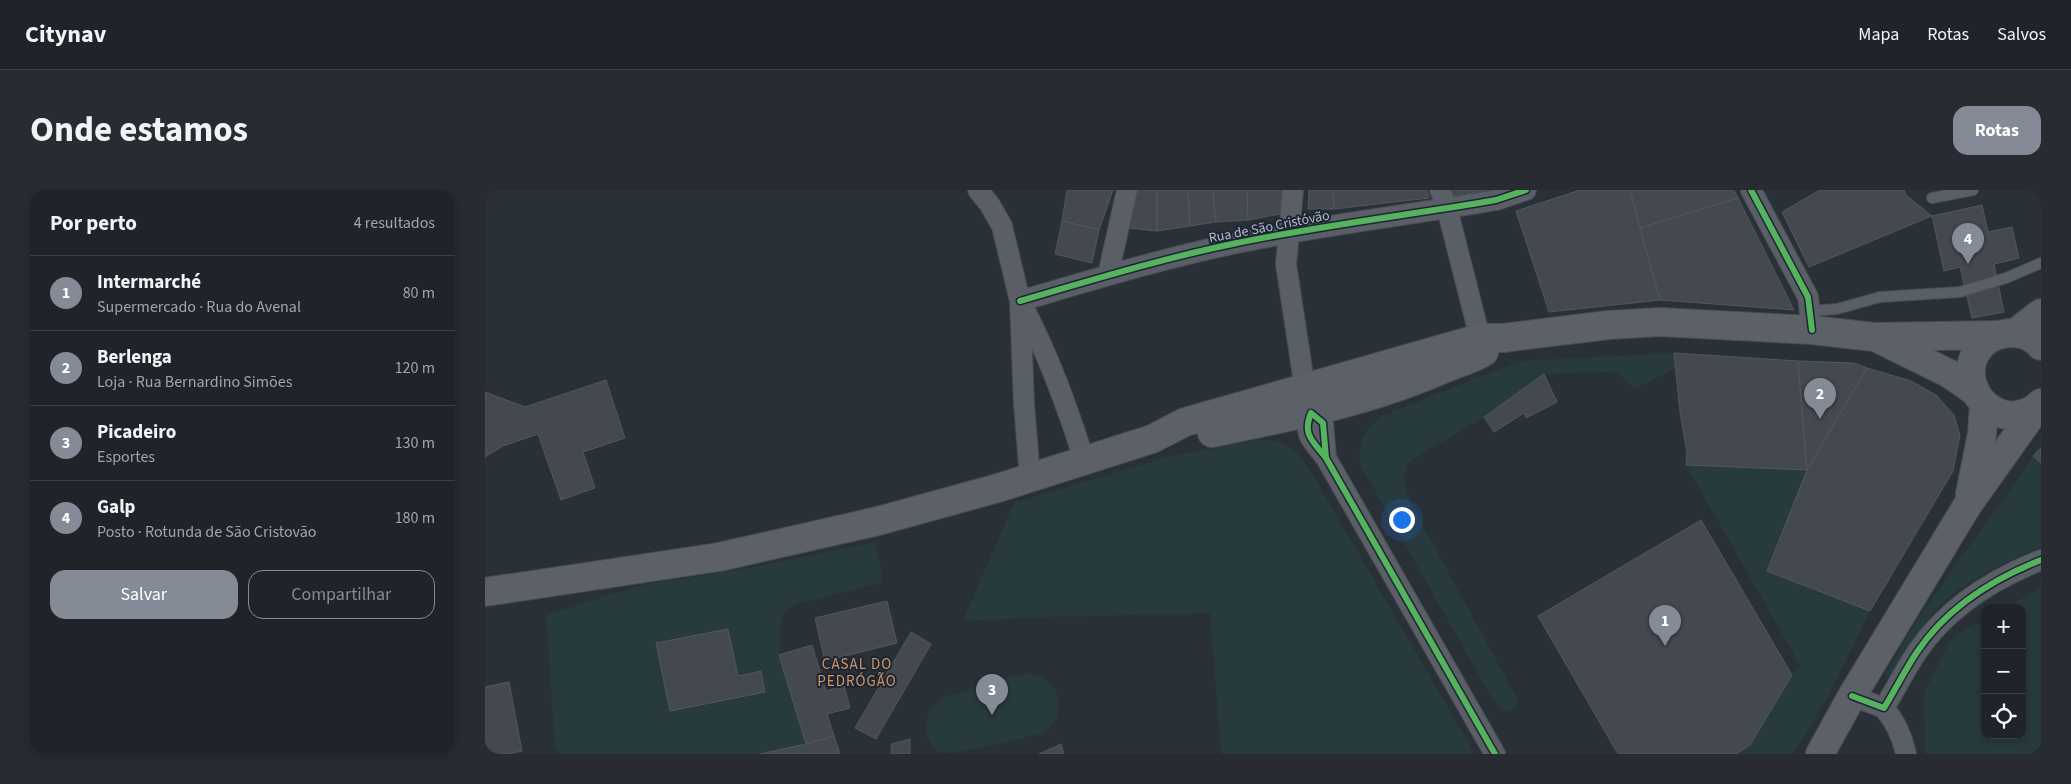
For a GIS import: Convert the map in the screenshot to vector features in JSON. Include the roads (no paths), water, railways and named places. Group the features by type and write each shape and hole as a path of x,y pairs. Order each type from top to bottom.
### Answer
{"main road":[{"path":"1967,506 1982,434 1979,397 1971,378 1974,358 1977,351 1986,341 2007,334 2041,313"},
{"path":"485,592 728,555 878,521 1030,478 1152,440 1188,437 1308,401 1422,378 1481,353 1492,338 1608,324 1811,321 1875,337 1951,374 1993,411 2016,415 2027,412 2039,404"},
{"path":"1875,337 2007,334 2028,336 2041,346"},
{"path":"1820,754 1852,696 1967,506 2039,404"}],"street":[{"path":"979,190 991,205 1002,226 1020,301 1030,478"},
{"path":"1108,275 1127,190"},
{"path":"1293,190 1286,264 1308,401 1323,424 1326,458 1495,754"},
{"name":"Rua de São Cristóvão","path":"1020,301 1108,275 1235,243 1444,199 1495,195 1526,190"},
{"path":"1751,190 1808,297 1811,321"},
{"path":"1444,199 1492,338"},
{"path":"1020,301 1037,333 1047,358 1079,440 1083,461"},
{"path":"1884,708 1917,652 1943,620 1976,594 2001,578 2041,560"},
{"path":"1852,696 1884,708 1894,720 1902,738 1906,754"}],"lane":[{"path":"1932,198 1973,190"},
{"path":"1811,321 1837,309 1880,297 1960,292 2006,278 2041,263"}],"place":[{"name":"Galp","path":"1968,264"},
{"name":"Berlenga","path":"1820,419"},
{"name":"Intermarché","path":"1665,646"},
{"name":"Picadeiro","path":"992,715"}],"district":[{"name":"CASAL DO PEDRÓGÃO","path":"857,672"}]}
